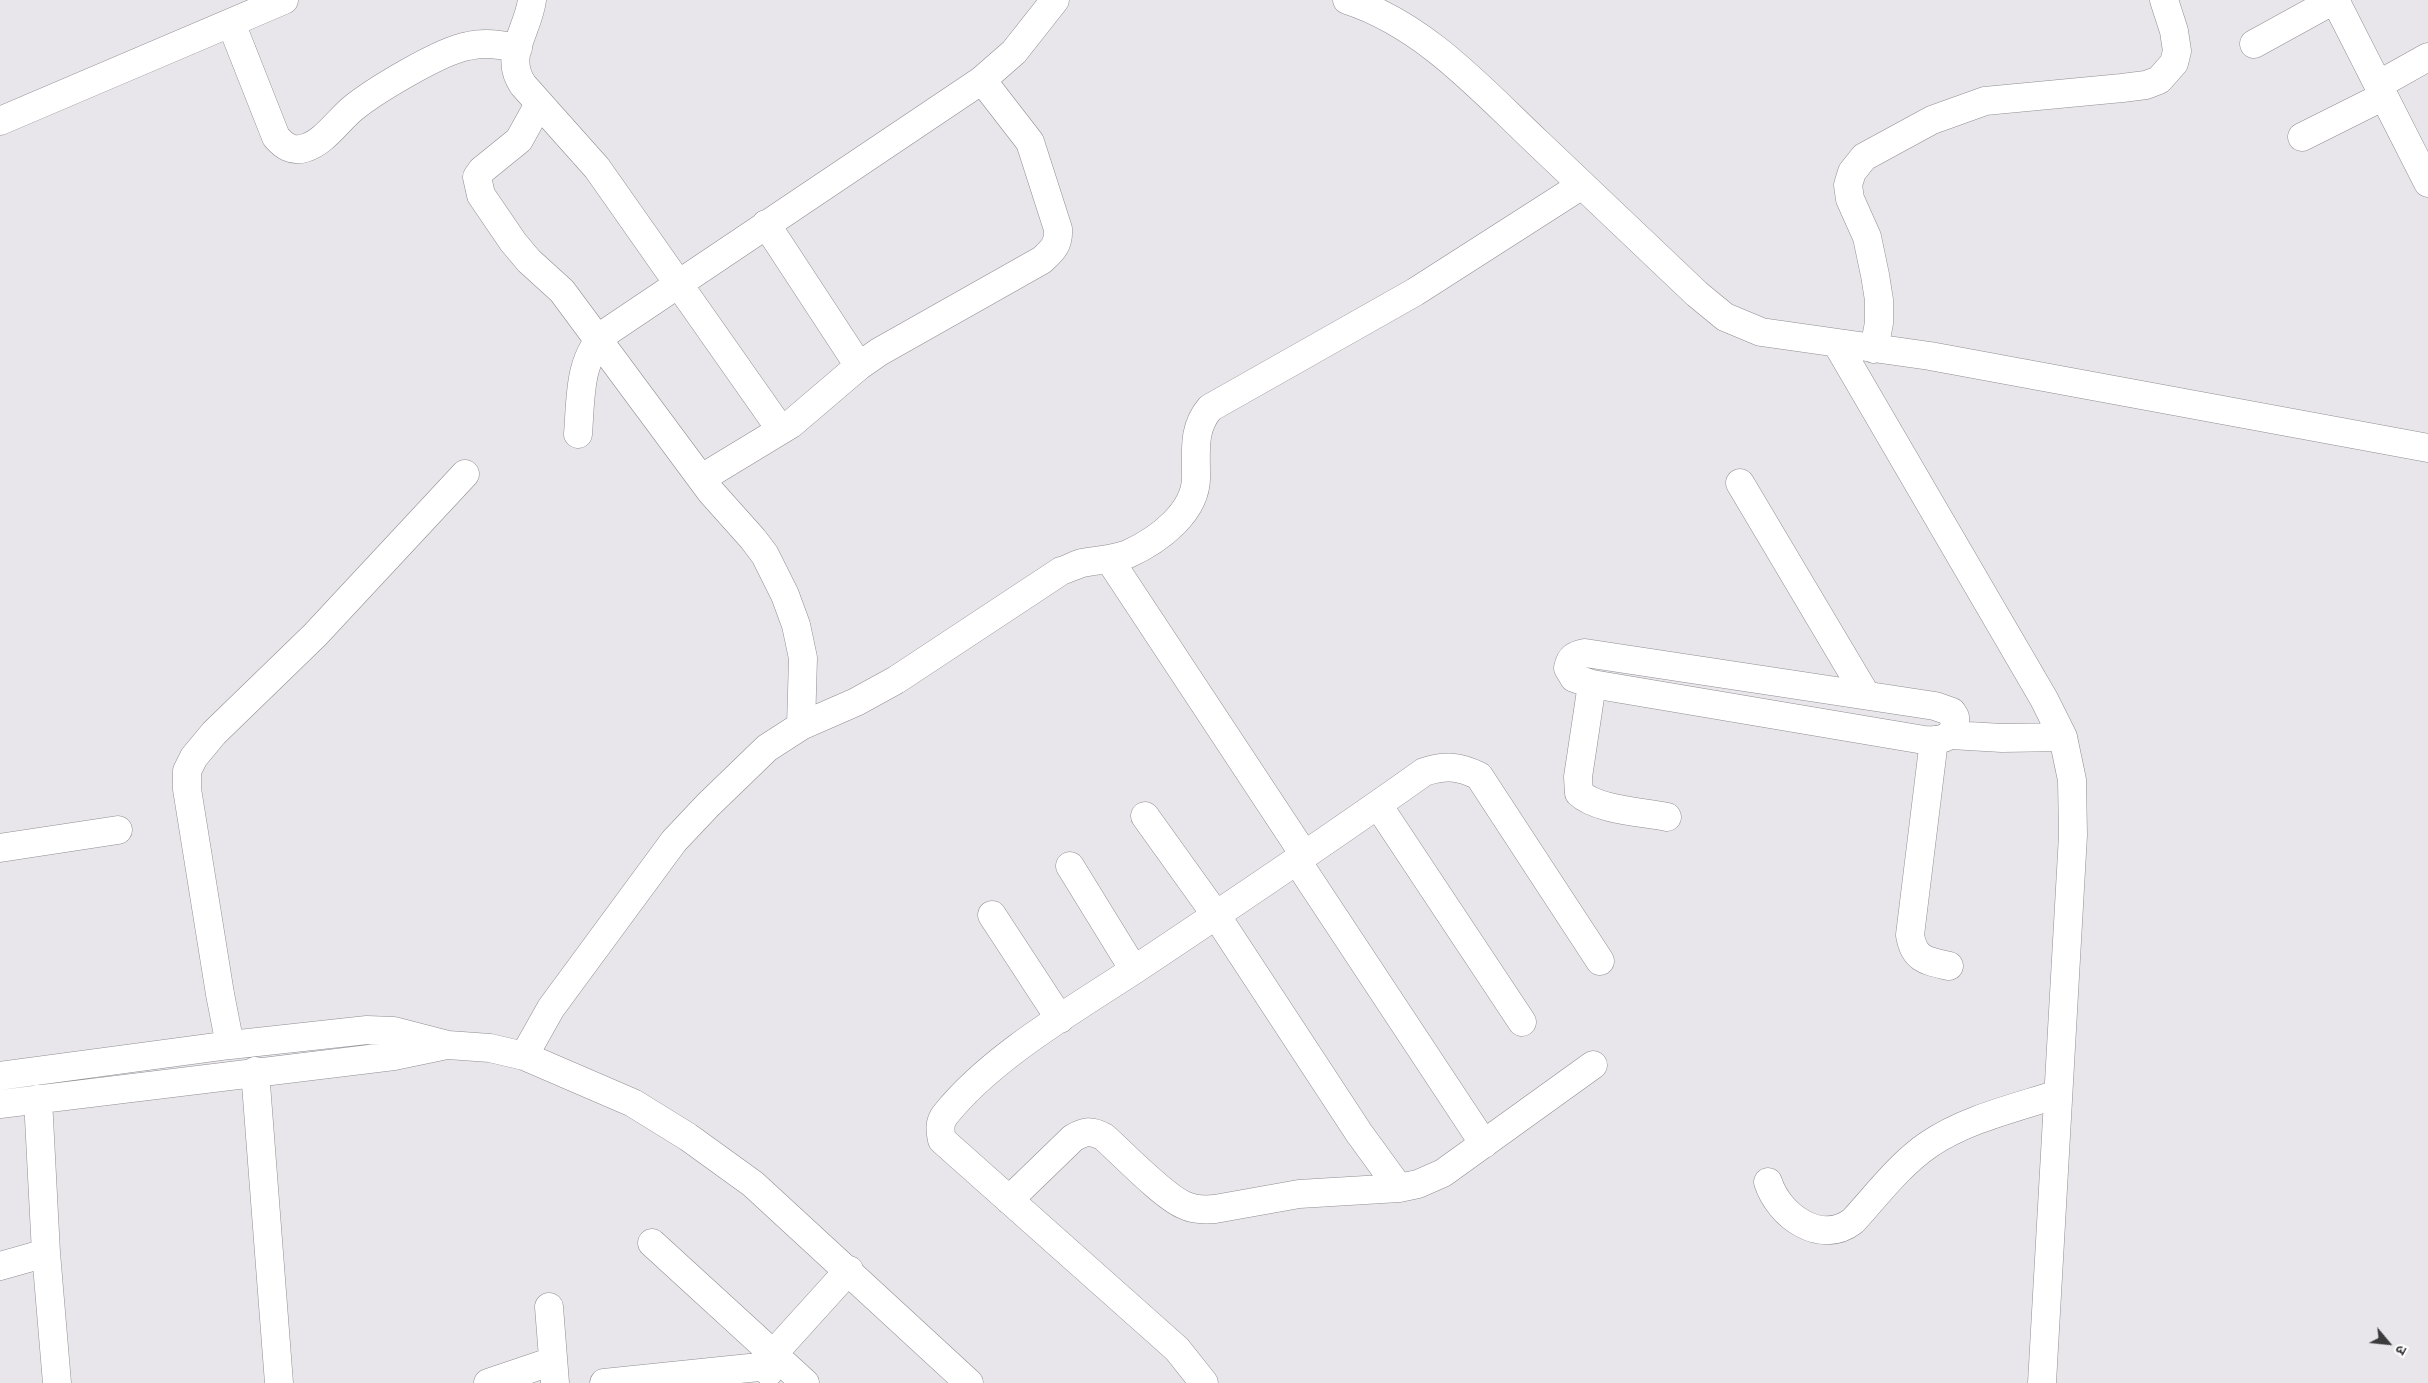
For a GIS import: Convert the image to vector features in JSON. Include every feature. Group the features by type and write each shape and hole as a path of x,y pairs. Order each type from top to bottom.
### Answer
{"street":[{"path":"0,121 284,0"},
{"path":"532,0 514,62 516,75 539,104 597,168 782,430"},
{"path":"578,434 584,368 599,339 766,224 982,80 1014,52 1055,0"},
{"path":"1347,0 1399,23 1432,45 1698,294 1725,317 1761,332 1930,356 2428,448"},
{"path":"1874,349 1879,308 1875,275 1867,237 1850,199 1848,185 1852,172 1864,157 1932,120 1985,101 2122,88 2146,85 2159,80 2174,63 2177,51 2174,31 2164,0"},
{"path":"2254,44 2334,0 2428,183"},
{"path":"231,23 276,137 284,146 296,150 317,142 352,109 375,93 450,50 488,44 518,48"},
{"path":"2302,137 2381,91 2428,57"},
{"path":"702,478 782,430 858,366 879,352 1042,260 1053,250 1058,240 1058,229 1030,142 982,80"},
{"path":"539,104 519,140 482,170 477,177 481,195 513,242 529,261 562,290 711,492 753,538 764,555 786,595 796,625 803,658 801,726"},
{"path":"524,1056 551,1008 674,842 708,804 767,748 801,726 856,702 896,680 1061,571 1082,563 1128,554 1166,529 1181,516 1192,500 1197,484 1195,439 1200,422 1210,408 1424,287 1582,185"},
{"path":"766,224 858,366"},
{"path":"1837,344 2039,691 2063,737 2072,780 2073,835 2042,1383"},
{"path":"230,1045 188,799 188,771 194,757 214,733 315,634 465,474"},
{"path":"1740,483 1866,695"},
{"path":"1109,559 1484,1144"},
{"path":"1949,966 1925,960 1919,956 1912,948 1910,935 1943,738 1954,728 1955,717 1946,709 1866,695 1585,653 1576,655 1569,660 1568,668 1574,678 1592,684 1943,738 2063,737"},
{"path":"1592,684 1578,777 1579,793 1586,800 1599,804 1667,817"},
{"path":"1204,1383 1177,1349 942,1140 941,1123 972,1087 1005,1058 1060,1019 1301,858 1424,772 1442,766 1464,768 1479,776 1600,961"},
{"path":"1378,805 1522,1022"},
{"path":"1145,816 1216,915 1359,1133 1399,1188"},
{"path":"0,848 118,830"},
{"path":"1070,866 1134,970"},
{"path":"992,915 1060,1019"},
{"path":"0,1076 230,1045 367,1030 394,1030 448,1045 490,1048 524,1056 633,1103 688,1137 753,1184 849,1270 969,1383"},
{"path":"0,1104 255,1071 394,1056 448,1045"},
{"path":"1009,1200 1073,1138 1084,1132 1094,1131 1104,1137 1172,1197 1184,1205 1201,1210 1299,1194 1399,1188 1418,1184 1443,1173 1593,1065"},
{"path":"255,1071 279,1383"},
{"path":"1768,1182 1772,1195 1781,1208 1799,1221 1818,1230 1830,1232 1845,1227 1853,1221 1898,1172 1927,1146 1977,1120 2058,1094"},
{"path":"38,1099 46,1253 58,1383"},
{"path":"652,1243 770,1368 805,1383"},
{"path":"0,1266 46,1253"},
{"path":"604,1383 770,1368 849,1270"},
{"path":"488,1383 554,1372 550,1308"}]}
